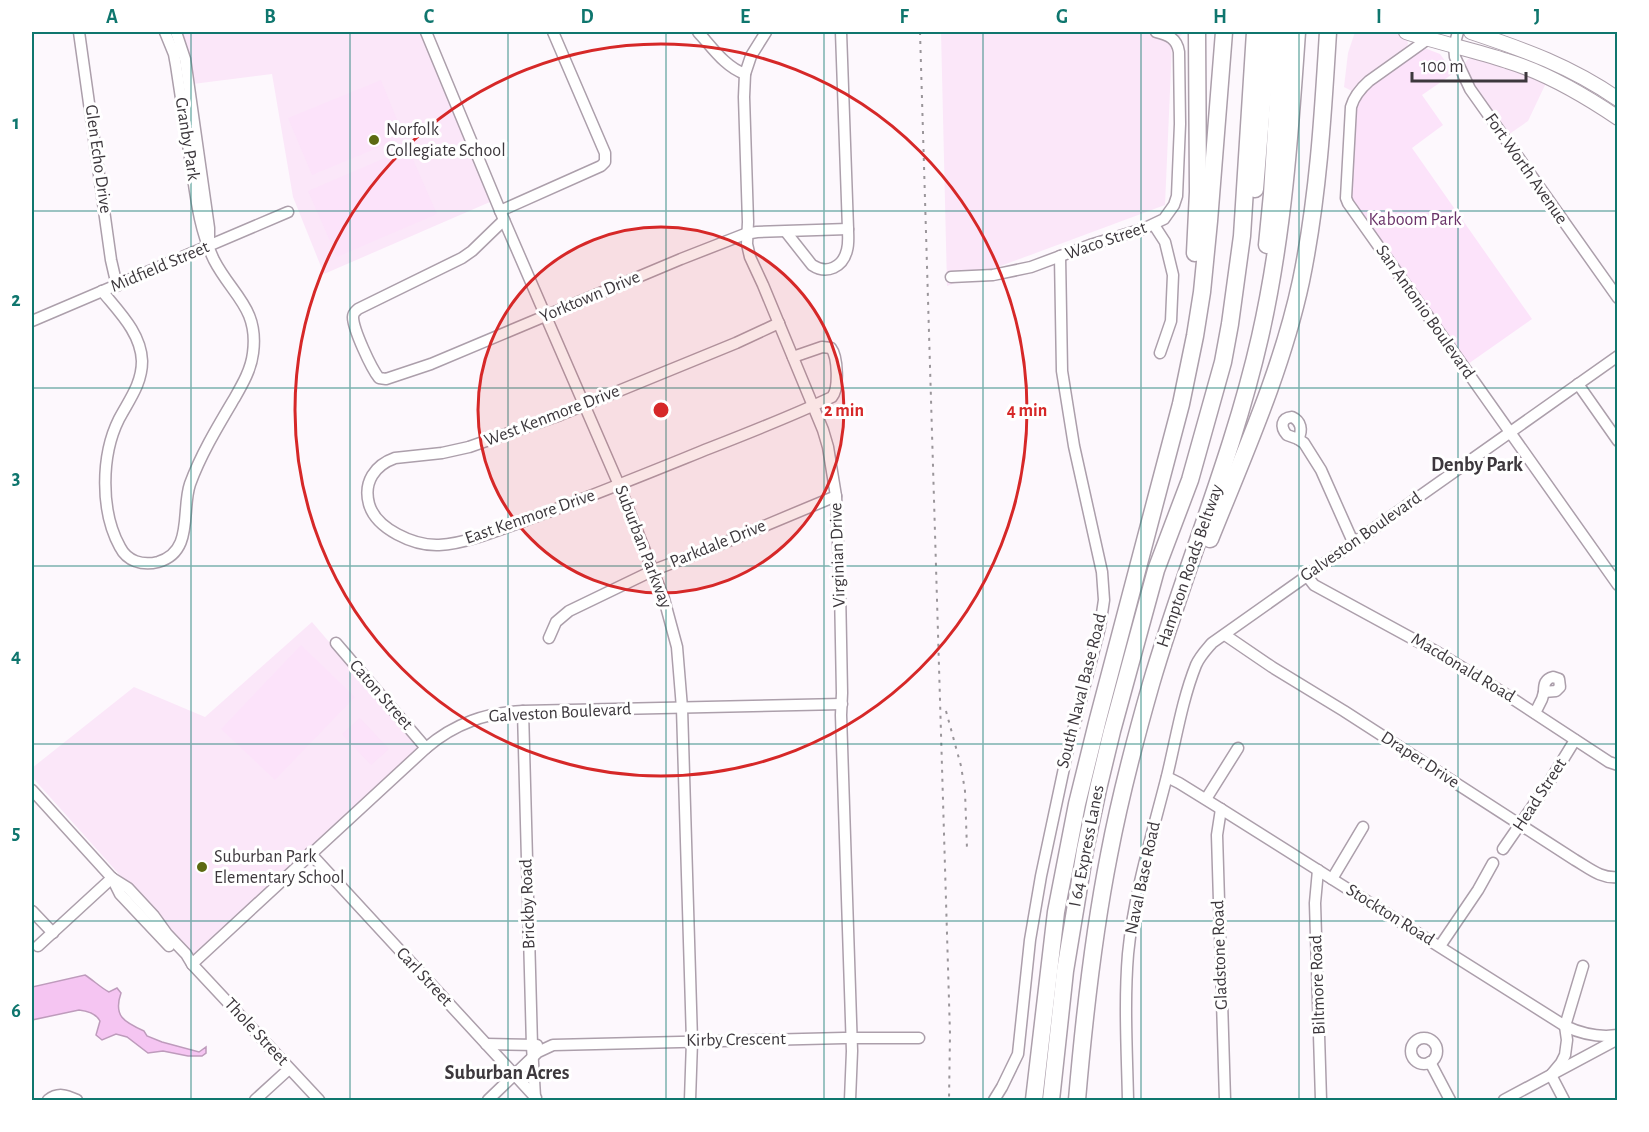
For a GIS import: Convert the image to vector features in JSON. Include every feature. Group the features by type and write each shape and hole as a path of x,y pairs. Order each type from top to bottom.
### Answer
{"highway":[{"path":"1163,473 1190,302 1196,248 1197,32"},
{"path":"1033,1098 1056,912 1075,815 1196,336 1202,292 1224,32"},
{"path":"1150,597 1156,570 1190,480 1225,352 1242,236 1255,32"},
{"path":"1150,597 1204,450 1226,375 1252,223 1268,32"},
{"path":"1220,478 1229,422 1260,298 1272,194 1282,32"},
{"name":"Hampton Roads Beltway","path":"1077,1101 1086,1005 1098,922 1109,854 1123,792 1152,682 1220,478 1245,397 1262,329 1277,253 1286,184 1297,32"},
{"path":"1123,792 1143,738 1188,592 1260,415 1289,326 1300,281 1316,187 1328,32"},
{"name":"I 64 Express Lanes","path":"1052,1101 1065,971 1085,850 1112,731 1150,597"}],"main road":[{"path":"1406,32 1530,69 1580,94 1617,118"},
{"path":"1471,32 1532,52 1559,64 1617,99"}],"street":[{"name":"Glen Echo Drive","path":"79,32 111,260 117,286"},
{"name":"Granby Park","path":"102,291 132,330 142,358 139,382 113,433 107,456 106,496 109,518 124,555 143,563 157,562 165,559 177,549 184,535 190,483 201,458 251,366 253,355 253,333 246,308 216,264 200,223 174,54 165,32"},
{"name":"Granby Park","path":"176,32 185,59 209,228 209,246"},
{"name":"Suburban Parkway","path":"426,32 502,216 619,485 654,570 672,622 679,665 682,708 692,1041 690,1101"},
{"path":"502,216 601,166 604,162 605,153 553,32"},
{"path":"698,32 725,61 746,74"},
{"name":"Virginian Drive","path":"766,32 751,56 746,74 744,113 747,244 750,257 793,357 828,447 836,496 852,1038 850,1101"},
{"path":"786,232 812,265 817,268 828,270 839,265 848,245 842,32"},
{"name":"Waco Street","path":"951,277 1014,272 1154,225 1164,219 1177,196 1180,124 1179,48 1172,37 1156,32"},
{"path":"1454,46 1458,32"},
{"name":"San Antonio Boulevard","path":"1428,39 1369,81 1355,96 1351,107 1346,198 1617,585"},
{"name":"Fort Worth Avenue","path":"1454,46 1458,66 1470,89 1617,298"},
{"name":"Midfield Street","path":"32,321 288,212"},
{"name":"Yorktown Drive","path":"502,216 472,251 462,258 360,307 354,313 353,321 366,356 377,375 382,379 430,364 681,259 748,234 848,229"},
{"path":"1154,225 1165,242 1173,275 1171,321 1160,353"},
{"name":"South Naval Base Road","path":"994,1101 1018,1054 1030,940 1041,876 1067,754 1100,627 1104,600 1102,572 1074,446 1062,371 1060,256"},
{"name":"West Kenmore Drive","path":"380,523 369,505 368,486 375,470 387,460 470,447 585,405 779,323"},
{"name":"East Kenmore Drive","path":"380,523 411,540 441,546 486,534 619,485 813,406 835,394 837,389 834,351 831,348 822,347 793,357"},
{"name":"Galveston Boulevard","path":"1199,661 1207,648 1225,634 1617,356"},
{"path":"1578,384 1617,441"},
{"path":"1298,439 1308,449 1321,470 1353,543"},
{"name":"Parkdale Drive","path":"549,638 556,622 568,611 654,570 836,496"},
{"name":"Macdonald Road","path":"1307,576 1314,585 1415,639 1508,694 1575,740 1617,765"},
{"name":"Draper Drive","path":"1225,634 1272,667 1600,875 1617,877"},
{"name":"Caton Street","path":"336,643 426,748"},
{"name":"Naval Base Road","path":"1128,1101 1129,946 1145,861 1190,686 1199,661"},
{"path":"1534,713 1544,692"},
{"name":"Galveston Boulevard","path":"192,964 426,748 450,730 476,718 502,712 523,711 842,704"},
{"name":"Brickby Road","path":"523,711 532,1057 537,1099"},
{"name":"Head Street","path":"1503,849 1575,740"},
{"path":"1206,799 1238,748"},
{"name":"Stockton Road","path":"1167,777 1206,799 1565,1026 1588,1035 1617,1037"},
{"name":"Thole Street","path":"32,790 112,878 128,888 154,916 157,928 186,954 192,964 319,1101"},
{"name":"Gladstone Road","path":"1221,809 1217,835 1225,1101"},
{"path":"1332,879 1363,827"},
{"name":"Carl Street","path":"310,853 537,1099"},
{"path":"1440,946 1478,890 1493,863"},
{"name":"Biltmore Road","path":"1318,870 1316,903 1321,1101"},
{"path":"38,946 112,878"},
{"path":"32,910 53,933"},
{"path":"1551,1075 1565,1055 1567,1040 1565,1026 1582,966"},
{"path":"1504,1101 1617,1037"},
{"name":"Kirby Crescent","path":"486,1044 553,1046 692,1041 919,1038"},
{"name":"Kirby Crescent","path":"488,1101 532,1057 545,1048 553,1046"},
{"path":"1430,1062 1450,1101"},
{"path":"255,1101 290,1069"},
{"path":"1551,1075 1564,1101"},
{"path":"48,1101 52,1097 62,1095 77,1101"}],"shaded area":[{"name":"Norfolk Collegiate School","path":"180,32 420,32 490,202 324,274 293,197 272,74 193,84"},
{"path":"941,32 1184,32 1172,45 1165,205 947,286"},
{"path":"1355,32 1393,32 1407,38 1408,44 1404,51 1361,80 1352,91 1344,87 1348,53"},
{"path":"1475,57 1515,69 1546,83 1528,121 1508,135 1465,73 1465,63 1468,59"},
{"name":"Suburban Park Elementary School","path":"312,622 420,748 194,958 32,777 32,768 134,687 205,717"},
{"path":"85,975 109,992 117,988 121,993 119,1013 126,1021 144,1031 147,1036 199,1052 206,1047 206,1053 202,1056 188,1056 163,1051 148,1053 127,1037 116,1034 102,1040 96,1035 100,1021 98,1018 82,1010 32,1020 32,987"}],"green space":[{"name":"Kaboom Park","path":"1427,49 1440,54 1454,73 1422,95 1443,125 1412,148 1532,319 1468,364 1350,198 1357,101 1365,90 1421,50"},
{"path":"381,80 404,137 312,175 288,118"},
{"path":"408,148 437,214 337,257 308,191"},
{"path":"301,645 355,697 275,780 221,729"},
{"path":"360,718 389,749 371,765 342,734"}],"railway":[{"path":"920,32 950,1034 949,1100"},
{"path":"946,711 961,766 965,791 967,849"}],"place":[{"name":"Norfolk Collegiate School","path":"374,140"},
{"name":"Suburban Park Elementary School","path":"202,867"}],"district":[{"name":"Denby Park","path":"1477,465"},
{"name":"Suburban Acres","path":"507,1073"}]}
